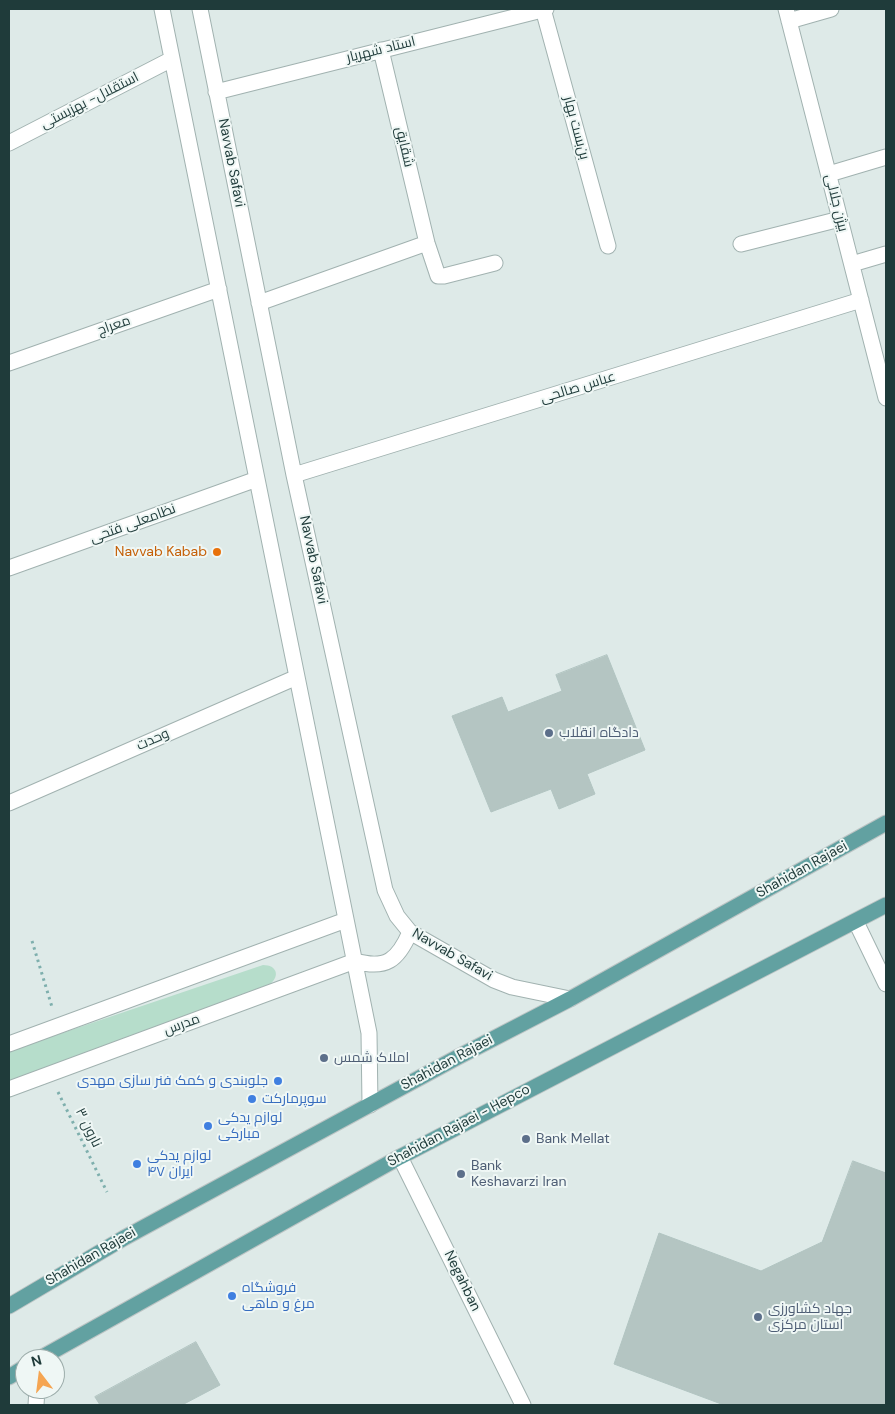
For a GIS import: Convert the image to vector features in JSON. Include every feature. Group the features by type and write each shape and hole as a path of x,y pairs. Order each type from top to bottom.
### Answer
{"main road":[{"name":"Shahidan Rajaei","path":"9,1306 124,1238 458,1057 570,999 886,823"},
{"name":"Shahidan Rajaei - Hepco","path":"59,1349 400,1157 886,905"}],"street":[{"path":"162,9 369,1033 370,1105"},
{"name":"Navvab Safavi","path":"200,9 294,475 385,890 397,916 410,932 494,980 512,987 570,999"},
{"name":"استاد شهریار","path":"216,92 381,50 500,14 545,9"},
{"name":"بن‌بست بهار","path":"545,9 608,246"},
{"path":"788,15 830,9"},
{"name":"بیژن جلالی","path":"788,15 886,398"},
{"name":"شقایق","path":"381,50 427,243 438,276 495,263"},
{"name":"استقلال- بهزیستی","path":"9,143 172,59"},
{"path":"829,174 886,157"},
{"path":"741,244 840,219"},
{"path":"259,303 427,243"},
{"path":"852,264 886,254"},
{"name":"معراج","path":"9,363 219,289"},
{"name":"عباس صالحی","path":"294,475 861,300"},
{"name":"نظامعلی فتحی","path":"9,568 257,479"},
{"name":"وحدت","path":"9,803 297,677"},
{"path":"9,1044 346,920"},
{"path":"856,922 886,984"},
{"path":"355,962 378,966 392,959 403,948 410,932"},
{"name":"مدرس","path":"9,1089 355,962"},
{"name":"Negahban","path":"400,1157 524,1405"}],"path":[{"path":"32,941 54,1012"},
{"name":"نارون ۳","path":"48,1075 107,1192"}],"green space":[{"path":"263,965 268,965 276,971 275,978 270,984 9,1081 9,1051"}],"building":[{"name":"دادگاه انقلاب","path":"607,655 645,750 587,774 595,794 559,809 551,789 491,812 452,716 502,697 508,712 562,691 556,675"},
{"name":"جهاد کشاورزی استان مرکزی","path":"853,1161 886,1173 886,1405 724,1405 614,1364 659,1233 761,1271 822,1242"},
{"path":"196,1342 220,1385 182,1405 100,1405 95,1397"}],"place":[{"name":"Navvab Kabab","path":"217,552"},
{"name":"دادگاه انقلاب","path":"549,733"},
{"name":"املاک شمس","path":"324,1058"},
{"name":"جلوبندی و کمک فنر سازی مهدی","path":"278,1081"},
{"name":"سوپرمارکت","path":"252,1099"},
{"name":"لوازم یدکی مبارکی","path":"208,1126"},
{"name":"Bank Mellat","path":"526,1139"},
{"name":"لوازم یدکی ایران ۴۷","path":"137,1164"},
{"name":"Bank Keshavarzi Iran","path":"461,1174"},
{"name":"فروشگاه مرغ و ماهی","path":"232,1296"},
{"name":"جهاد کشاورزی استان مرکزی","path":"758,1317"}]}
